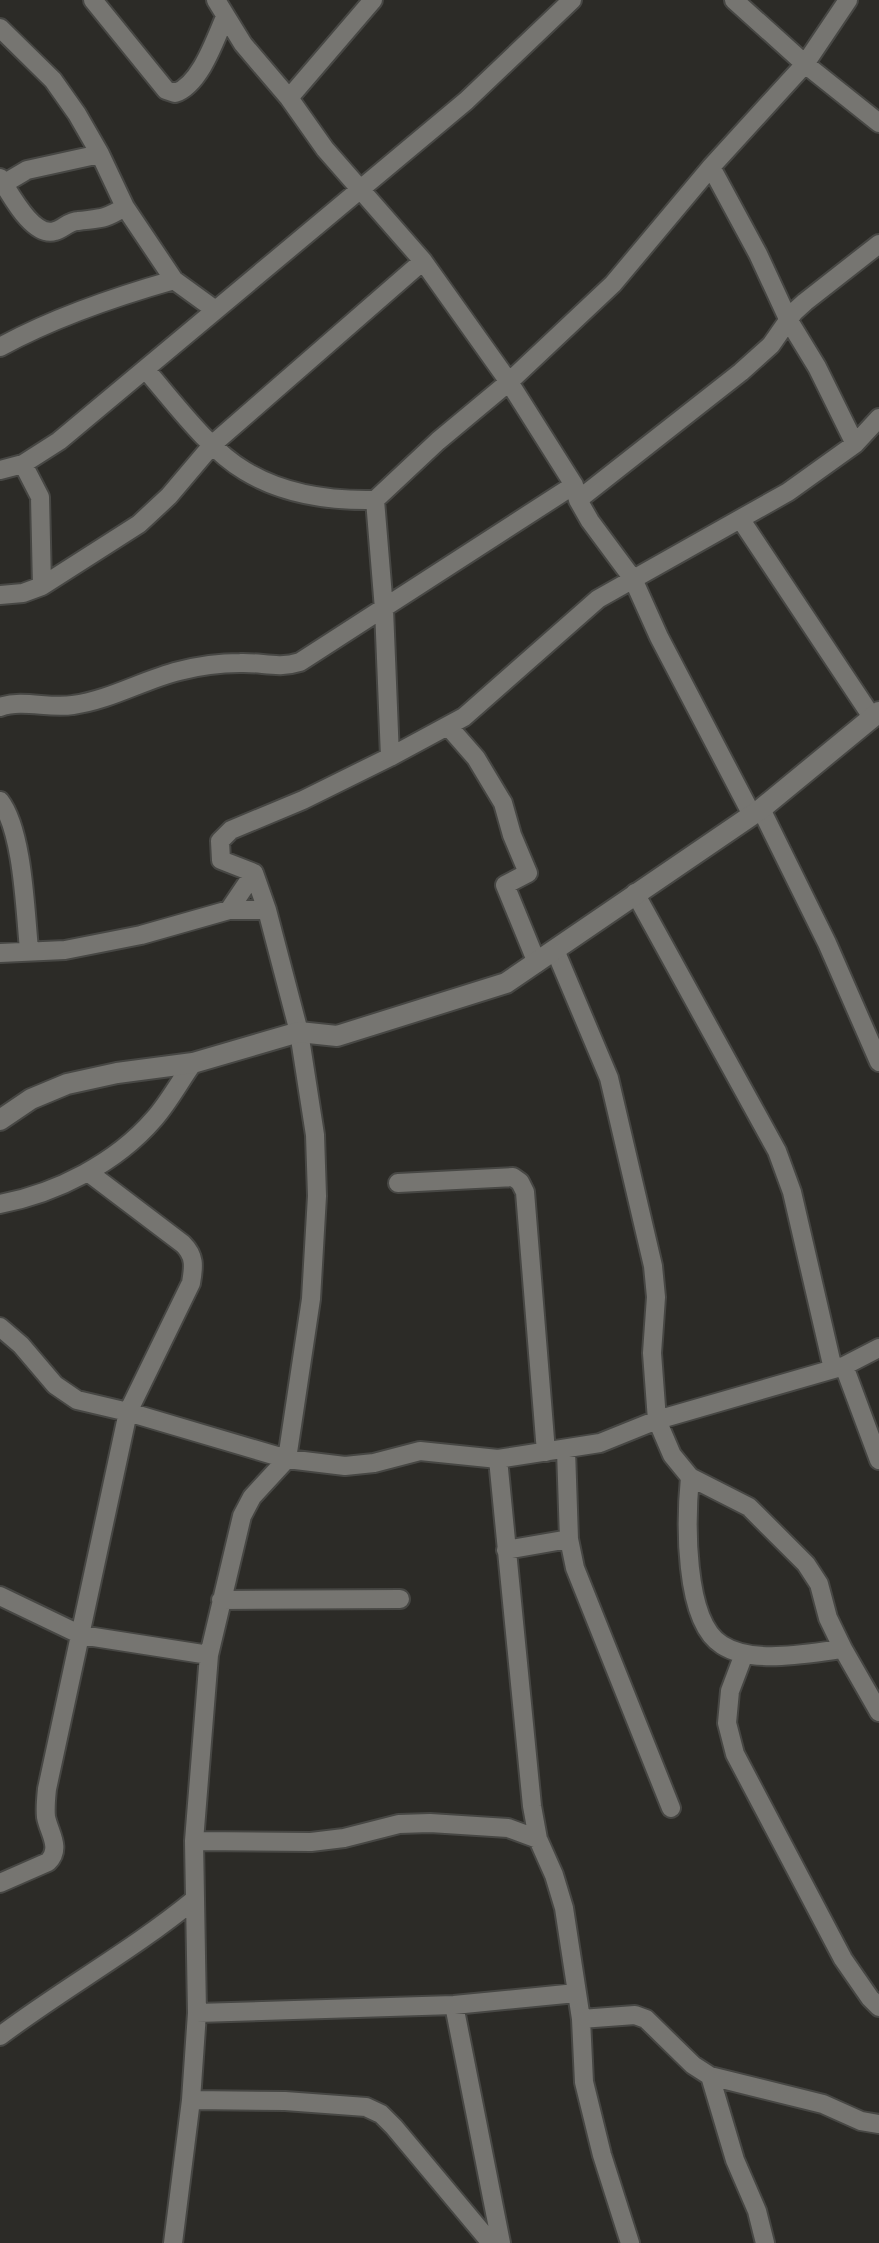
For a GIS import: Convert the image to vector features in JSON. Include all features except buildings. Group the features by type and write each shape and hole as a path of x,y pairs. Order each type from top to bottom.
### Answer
{"street":[{"path":"93,0 166,90 175,93 185,89 204,64 225,17"},
{"path":"216,0 243,44 289,98 325,149 423,261 509,382 576,493 633,579 659,637 827,943 879,1062"},
{"path":"289,98 373,0"},
{"path":"0,470 23,464 59,441 146,370 214,309 466,101 572,0"},
{"path":"734,0 805,64 879,123"},
{"path":"146,370 213,444 244,470 286,489 323,497 375,500 438,441 509,382 613,284 711,167 805,64 848,0"},
{"path":"0,28 53,80 77,114 125,207 174,280 214,309"},
{"path":"100,154 27,170 1,182 34,227 47,232 77,220 104,219 125,207"},
{"path":"711,167 855,444"},
{"path":"0,707 17,704 47,707 73,705 100,699 179,670 243,662 287,666 300,662 576,493 741,372 771,345 805,302 879,244"},
{"path":"0,595 23,593 42,586 139,524 169,496 213,444 423,261"},
{"path":"0,347 66,315 174,280"},
{"path":"173,2243 191,2100 197,2013 194,1841 209,1655 242,1516 252,1497 287,1459 311,1299 317,1196 315,1135 299,1032 267,910 254,873 221,860 220,841 231,830 303,800 464,717 598,599 788,492 855,444 879,418"},
{"path":"23,464 40,497 42,586"},
{"path":"375,500 384,609 390,757"},
{"path":"0,1120 31,1099 67,1084 117,1073 193,1063 299,1032 337,1036 506,983 756,811 876,715 741,520"},
{"path":"448,726 476,758 503,803 528,873 505,885 537,963"},
{"path":"0,801 8,812 18,852 29,949"},
{"path":"229,910 254,873"},
{"path":"635,893 777,1151 792,1192 838,1367 879,1460"},
{"path":"0,953 29,949 65,950 141,935 229,910 267,910"},
{"path":"555,950 609,1078 653,1266 656,1297 652,1353 657,1420 672,1455 690,1477 749,1507 806,1564 819,1584 828,1618 843,1649 879,1712"},
{"path":"0,1204 33,1195 88,1172 114,1155 154,1119 193,1063"},
{"path":"0,1883 48,1862 54,1856 56,1848 46,1818 47,1789 128,1412 191,1283 194,1266 191,1253 183,1244 88,1172"},
{"path":"398,1183 513,1177 520,1182 525,1192 546,1452"},
{"path":"0,1327 21,1345 55,1385 77,1400 287,1459 345,1466 374,1463 420,1451 498,1459 600,1443 657,1420 838,1367 879,1348"},
{"path":"566,1450 569,1539 582,1591 671,1808"},
{"path":"498,1459 532,1806 538,1839 564,1908 581,2019 584,2082 602,2155 630,2243"},
{"path":"690,1477 686,1511 688,1542 701,1620 709,1634 723,1646 744,1654 783,1656 843,1649"},
{"path":"506,1550 569,1539"},
{"path":"0,1596 81,1635 209,1655"},
{"path":"221,1600 400,1599"},
{"path":"744,1654 730,1691 727,1723 735,1754 843,1959 879,2007"},
{"path":"508,1828 532,1806"},
{"path":"194,1841 311,1842 344,1838 399,1824 508,1828 538,1839"},
{"path":"0,2036 42,2004 157,1930 195,1899"},
{"path":"197,2013 454,2005 576,1993"},
{"path":"454,2005 501,2243"},
{"path":"581,2019 635,2015 646,2019 693,2065 710,2076 823,2104 861,2121 879,2124"},
{"path":"710,2076 735,2160 757,2211 765,2243"},
{"path":"191,2100 285,2101 366,2107 381,2114 491,2243"}]}
